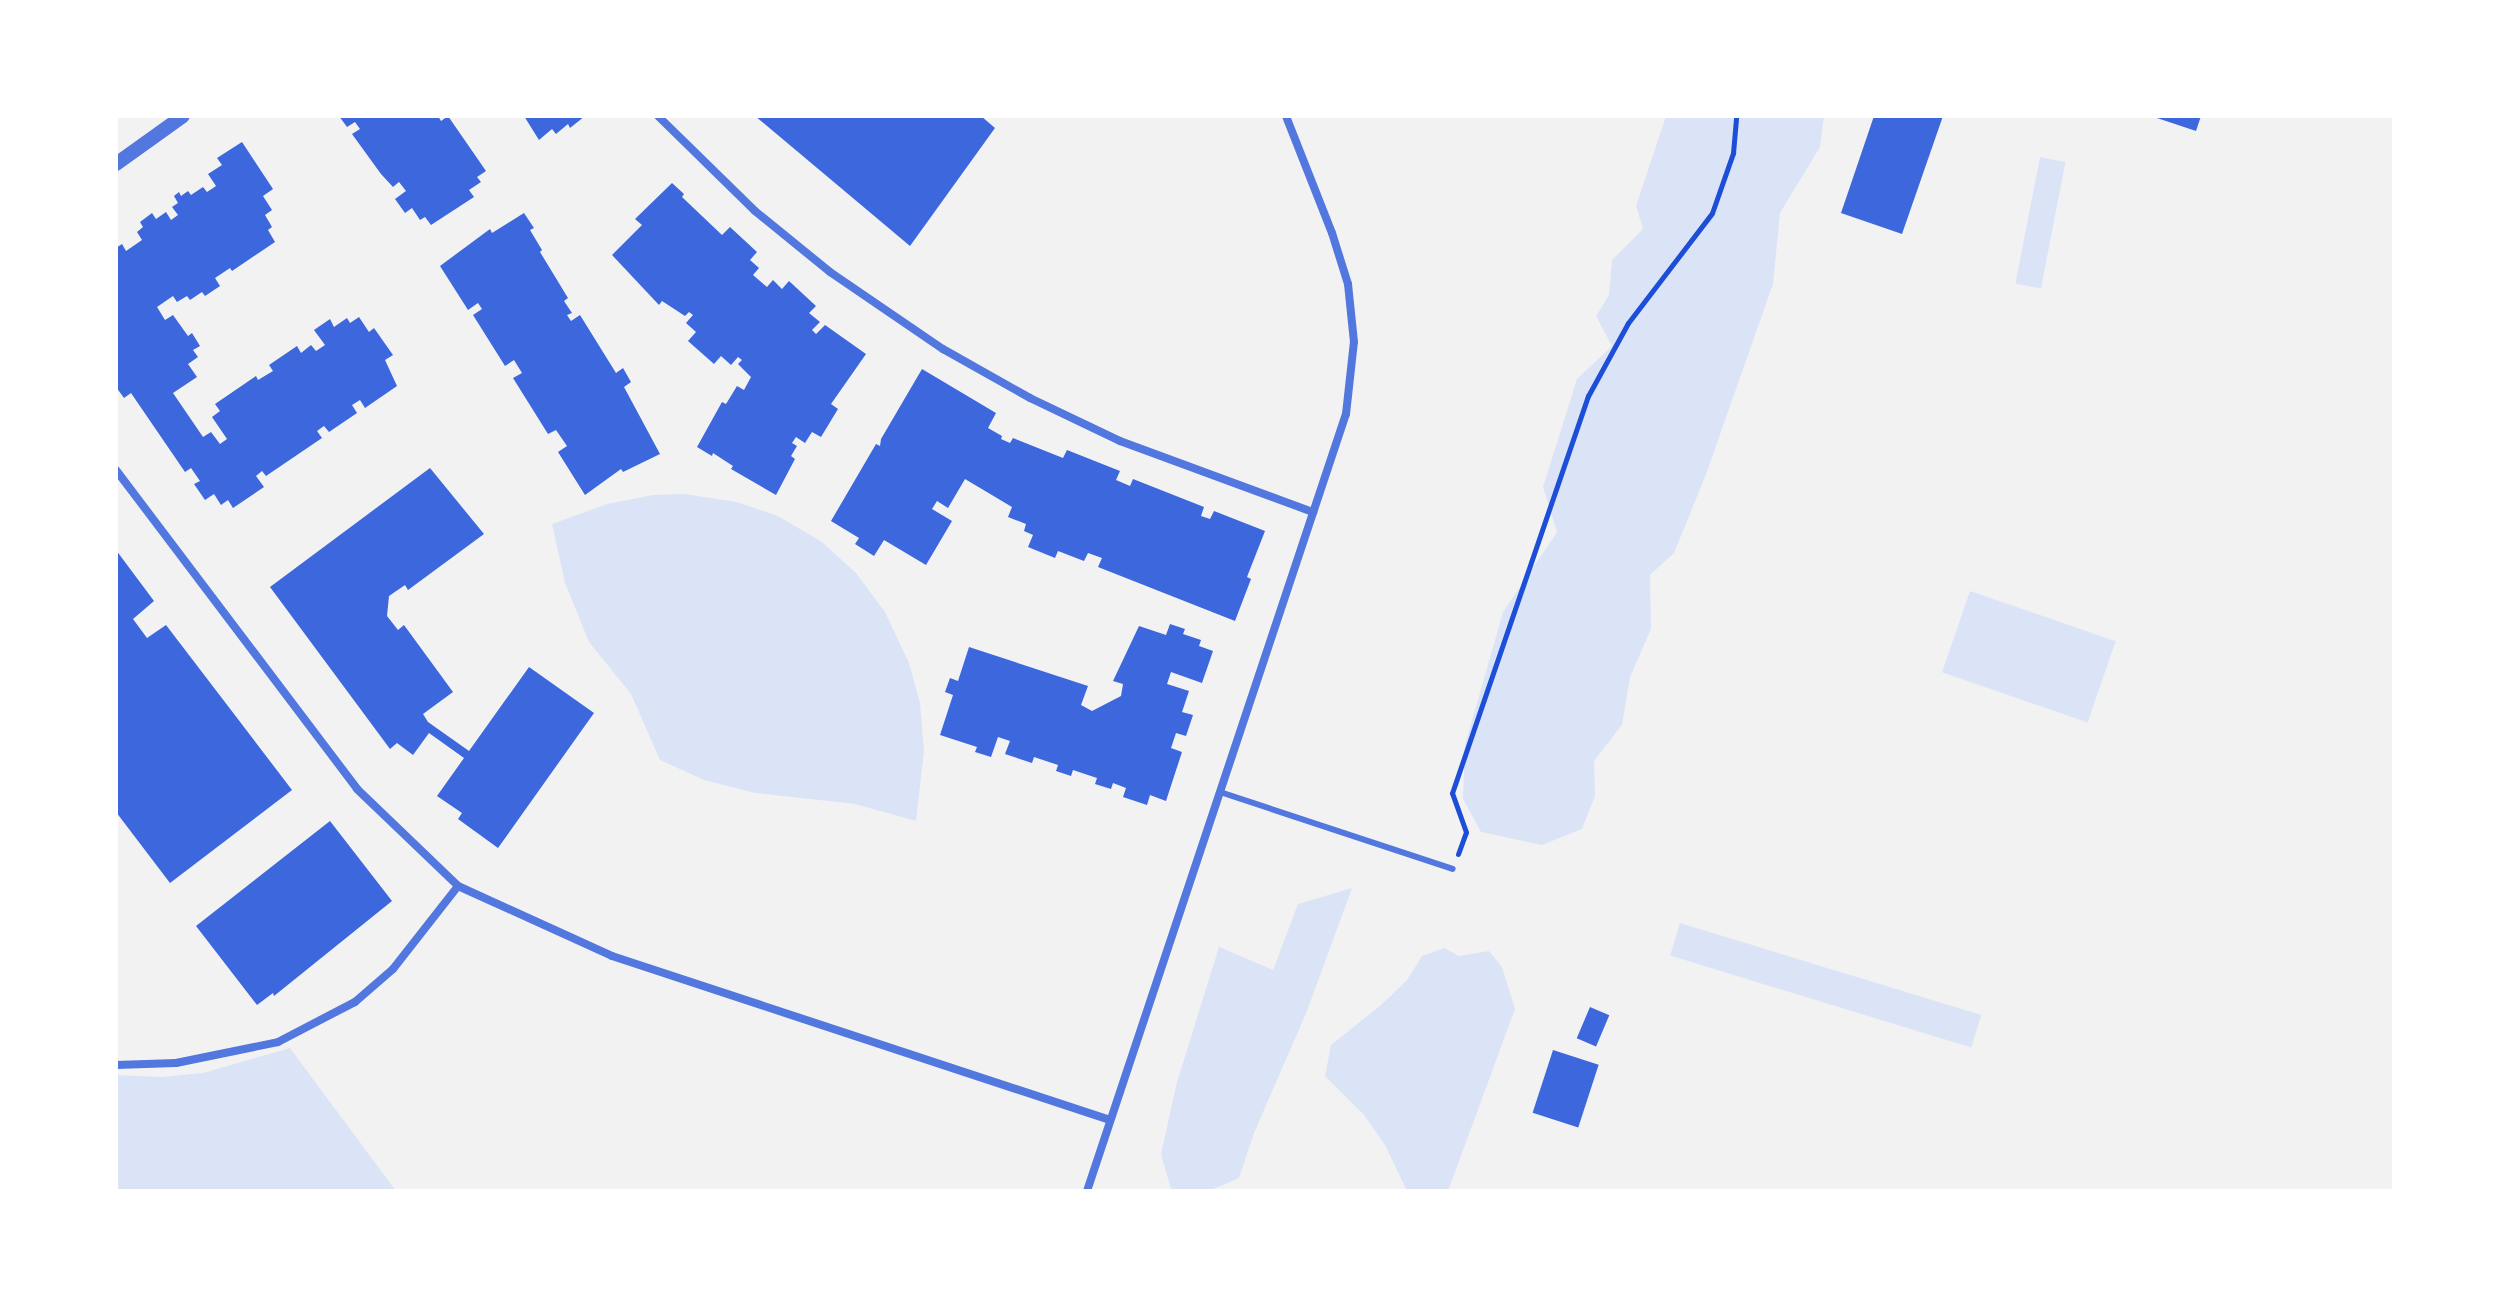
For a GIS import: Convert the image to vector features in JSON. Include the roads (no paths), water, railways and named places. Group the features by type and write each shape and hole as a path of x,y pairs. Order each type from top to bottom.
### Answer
{"street":[{"path":"116,164 183,116"},
{"path":"658,116 755,211 830,272 943,349 1030,398 1120,441 1313,512"},
{"path":"1087,1191 1346,414 1354,342 1344,271 1286,116"},
{"path":"116,470 357,789 458,886 612,956 1110,1120"},
{"path":"116,1065 176,1063 278,1042 355,1002 393,969 458,886"}],"lane":[{"path":"1220,792 1453,869"}]}
